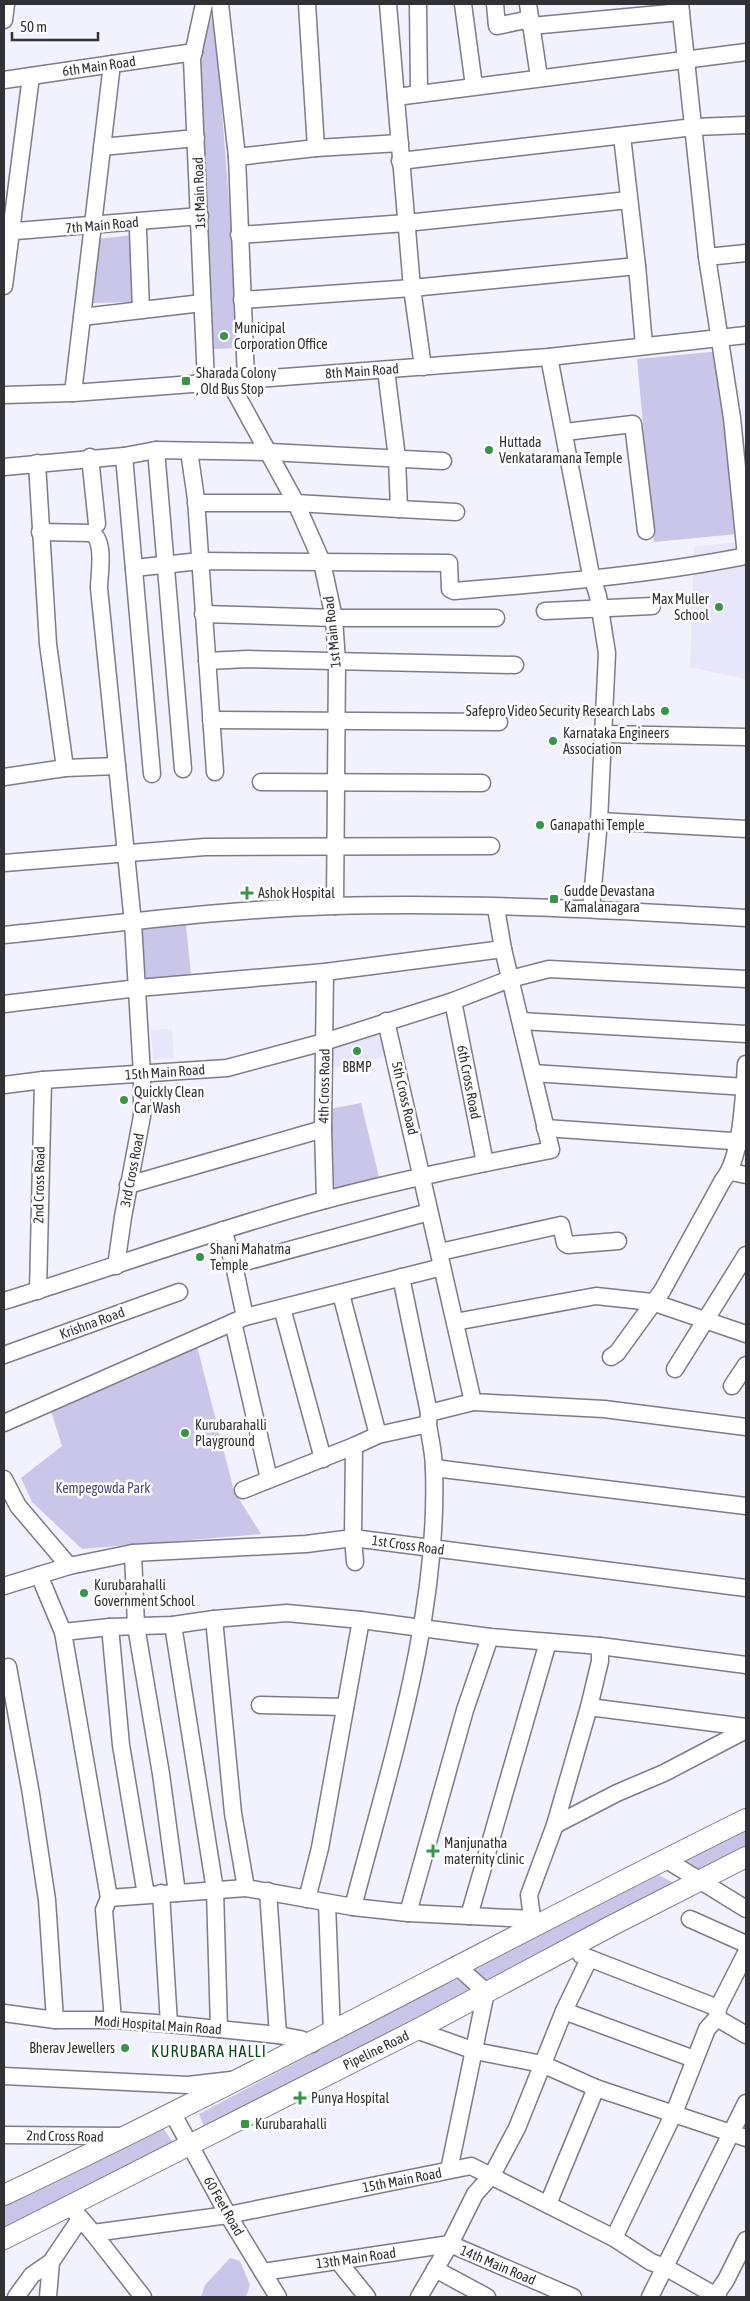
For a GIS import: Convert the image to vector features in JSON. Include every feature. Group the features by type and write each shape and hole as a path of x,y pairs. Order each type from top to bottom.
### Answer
{"main road":[{"path":"4,2196 312,2044 532,1922 746,1819"},
{"name":"Pipeline Road","path":"4,2239 75,2213 189,2145 416,2030 567,1949 746,1857"}],"street":[{"path":"4,20 7,4"},
{"name":"1st Main Road","path":"204,4 194,52 206,383"},
{"path":"220,4 237,157 246,379"},
{"path":"307,4 316,148"},
{"path":"388,4 412,288 423,367"},
{"path":"418,4 420,94"},
{"path":"463,4 474,86"},
{"path":"134,568 200,561 449,563 450,589 454,591 593,579 692,567 746,556 739,417 720,337 707,257 681,8 530,16 498,26 494,4"},
{"path":"530,16 539,77"},
{"name":"6th Main Road","path":"4,80 194,52"},
{"path":"396,97 539,77 687,61 746,52"},
{"path":"73,393 91,226 112,64"},
{"path":"4,286 7,232 31,76"},
{"path":"400,161 694,127 746,125"},
{"path":"622,136 638,266 644,346"},
{"path":"102,147 196,138"},
{"path":"237,157 316,148 400,143"},
{"path":"239,235 406,223 629,200"},
{"name":"7th Main Road","path":"7,232 200,216"},
{"path":"138,230 140,310"},
{"path":"707,257 746,253"},
{"path":"242,300 412,288 638,266"},
{"path":"82,317 202,303"},
{"name":"8th Main Road","path":"4,395 73,393 549,357 746,335"},
{"path":"549,357 600,609 607,653 600,821 591,909"},
{"path":"386,370 397,458 399,509"},
{"name":"1st Main Road","path":"229,381 296,502 322,562 334,618 337,662 334,906"},
{"path":"565,432 633,424 646,531"},
{"path":"4,467 90,457 124,456 156,450 270,452 443,461"},
{"path":"156,450 183,769"},
{"path":"188,451 196,503 215,772"},
{"path":"124,456 143,690 152,774"},
{"path":"90,457 98,524"},
{"path":"37,463 48,644 65,768"},
{"path":"196,503 296,502 456,512"},
{"name":"3rd Cross Road","path":"40,532 91,533 96,535 99,540 99,588 133,923 142,1074 142,1116 128,1185 116,1266"},
{"path":"545,611 652,606"},
{"path":"203,614 334,618 496,618"},
{"path":"207,661 515,665"},
{"path":"211,720 499,722"},
{"path":"604,734 746,737"},
{"path":"4,777 65,768 117,766"},
{"path":"261,782 482,783"},
{"path":"600,821 746,829"},
{"path":"4,863 126,852 223,846 491,846"},
{"path":"4,935 236,912 334,906 461,905 496,908 591,909 746,918"},
{"path":"4,1301 223,1230 325,1200 423,1176 551,1150 503,949 496,908"},
{"path":"4,1004 138,988 325,972 503,949"},
{"name":"15th Main Road","path":"4,1085 43,1080 227,1068 324,1042 454,1001 510,979 549,970 746,979"},
{"name":"4th Cross Road","path":"325,972 323,1129 325,1200"},
{"name":"6th Cross Road","path":"454,1001 485,1163"},
{"name":"5th Cross Road","path":"386,1021 423,1176 429,1212 473,1402"},
{"path":"521,1021 746,1034"},
{"path":"611,1357 617,1354 652,1302 662,1291 723,1180 738,1173 742,1142 746,1064"},
{"path":"533,1073 745,1087"},
{"name":"2nd Cross Road","path":"38,1291 43,1080"},
{"path":"545,1128 742,1142"},
{"path":"128,1185 323,1129"},
{"path":"234,1265 429,1212"},
{"path":"4,1423 239,1319 401,1277 441,1260 561,1225 565,1243 568,1245 618,1241"},
{"path":"223,1230 234,1265 239,1319 269,1479"},
{"path":"676,1370 746,1255"},
{"path":"353,1907 423,1629 431,1549 434,1468 429,1418 401,1277"},
{"name":"Krishna Road","path":"4,1355 180,1292"},
{"path":"341,1294 378,1435"},
{"path":"455,1322 596,1296 652,1302 746,1334"},
{"path":"282,1308 323,1459"},
{"path":"732,1386 746,1365"},
{"path":"243,1490 378,1435 473,1402 604,1409 746,1427"},
{"path":"354,1446 353,1538 355,1562"},
{"path":"434,1468 746,1506"},
{"path":"4,1479 11,1508 68,1566"},
{"name":"1st Cross Road","path":"4,1586 68,1566 133,1553 306,1544 353,1538 746,1588"},
{"path":"133,1553 136,1626 161,1774 161,1894 169,2024"},
{"path":"39,1575 63,1632 109,1898 104,1910 113,2020"},
{"path":"63,1632 110,1626 173,1625 214,1619 287,1613 361,1620 490,1637 600,1646 746,1665"},
{"path":"214,1619 234,1813 246,1888"},
{"path":"307,1899 320,1848 361,1620"},
{"path":"173,1625 215,1890 219,2029"},
{"path":"110,1626 122,1745 161,1894"},
{"path":"408,1913 465,1710 490,1637"},
{"path":"469,1916 548,1642"},
{"path":"109,1898 246,1888 327,1904 408,1913 532,1922 529,1895 555,1825 590,1708 600,1661 600,1646"},
{"path":"8,1667 31,1794 46,1900 55,2020"},
{"path":"260,1705 345,1707"},
{"path":"590,1708 746,1729"},
{"path":"555,1825 617,1793 664,1773 746,1729"},
{"path":"665,1859 746,1909"},
{"path":"268,1891 278,2035"},
{"path":"327,1904 332,2033"},
{"path":"690,1919 746,1944"},
{"path":"567,1949 717,2013 746,2035"},
{"path":"614,2238 674,2112 707,2029 743,1971 746,1953"},
{"path":"419,2297 450,2244 475,2194 492,2175 517,2128 564,2011 589,1959"},
{"path":"449,2170 486,1992 456,1965"},
{"path":"564,2011 694,2059"},
{"name":"Modi Hospital Main Road","path":"4,2013 55,2020 113,2020 219,2029 278,2035 300,2039 312,2044"},
{"path":"416,2030 475,2051 542,2064 596,2088 674,2112 739,2136"},
{"path":"4,2076 188,2085 240,2079"},
{"path":"548,2204 596,2088"},
{"path":"650,2297 739,2136 746,2103"},
{"name":"60 Feet Road","path":"173,2114 228,2215 278,2297"},
{"name":"2nd Cross Road","path":"4,2135 127,2136"},
{"name":"15th Main Road","path":"93,2233 228,2215 471,2166 614,2238 651,2262 665,2267 717,2296"},
{"path":"4,2184 29,2184"},
{"path":"48,2297 51,2262 75,2213 93,2233 139,2296"},
{"path":"717,2296 740,2267 746,2240"},
{"name":"13th Main Road","path":"262,2272 450,2244"},
{"name":"14th Main Road","path":"450,2244 573,2297"},
{"path":"338,2260 367,2297"},
{"path":"16,2297 32,2275 51,2262"},
{"path":"435,2269 486,2297"}],"shaded area":[{"name":"Max Muller School","path":"746,541 746,679 690,667 694,547"},
{"path":"172,1029 174,1058 153,1059 151,1030"},
{"name":"BBMP","path":"381,1029 386,1056 329,1069 329,1047"}],"green space":[{"path":"214,10 231,227 237,348 214,349 198,59"},
{"path":"133,235 134,302 93,303 97,239"},
{"path":"720,351 737,534 654,542 637,359"},
{"path":"186,925 191,975 146,979 141,929"},
{"path":"361,1103 380,1181 333,1192 330,1109"},
{"name":"Kempegowda Park","path":"197,1346 234,1491 261,1534 82,1549 32,1502 21,1478 62,1446 51,1411 138,1375"},
{"path":"746,1831 746,1850 697,1875 677,1865"},
{"path":"659,1875 679,1886 487,1988 467,1972"},
{"path":"455,1978 478,1993 205,2129 199,2114"},
{"path":"161,2125 175,2145 4,2230 4,2202"},
{"path":"230,2258 240,2261 250,2285 246,2297 201,2297 205,2285"}],"place":[{"name":"Municipal Corporation Office","path":"224,336"},
{"name":"Sharada Colony , Old Bus Stop","path":"186,381"},
{"name":"Huttada Venkataramana Temple","path":"489,450"},
{"name":"Max Muller School","path":"719,607"},
{"name":"Safepro Video Security Research Labs","path":"665,711"},
{"name":"Karnataka Engineers Association","path":"553,741"},
{"name":"Ganapathi Temple","path":"540,825"},
{"name":"Ashok Hospital","path":"247,893"},
{"name":"Gudde Devastana Kamalanagara","path":"554,899"},
{"name":"BBMP","path":"357,1051"},
{"name":"Quickly Clean Car Wash","path":"124,1100"},
{"name":"Shani Mahatma Temple","path":"200,1257"},
{"name":"Kurubarahalli Playground","path":"185,1433"},
{"name":"Kurubarahalli Government School","path":"84,1593"},
{"name":"Manjunatha maternity clinic","path":"433,1851"},
{"name":"Bherav Jewellers","path":"125,2048"},
{"name":"Punya Hospital","path":"300,2098"},
{"name":"Kurubarahalli","path":"245,2124"}],"district":[{"name":"KURUBARA HALLI","path":"209,2051"}]}
